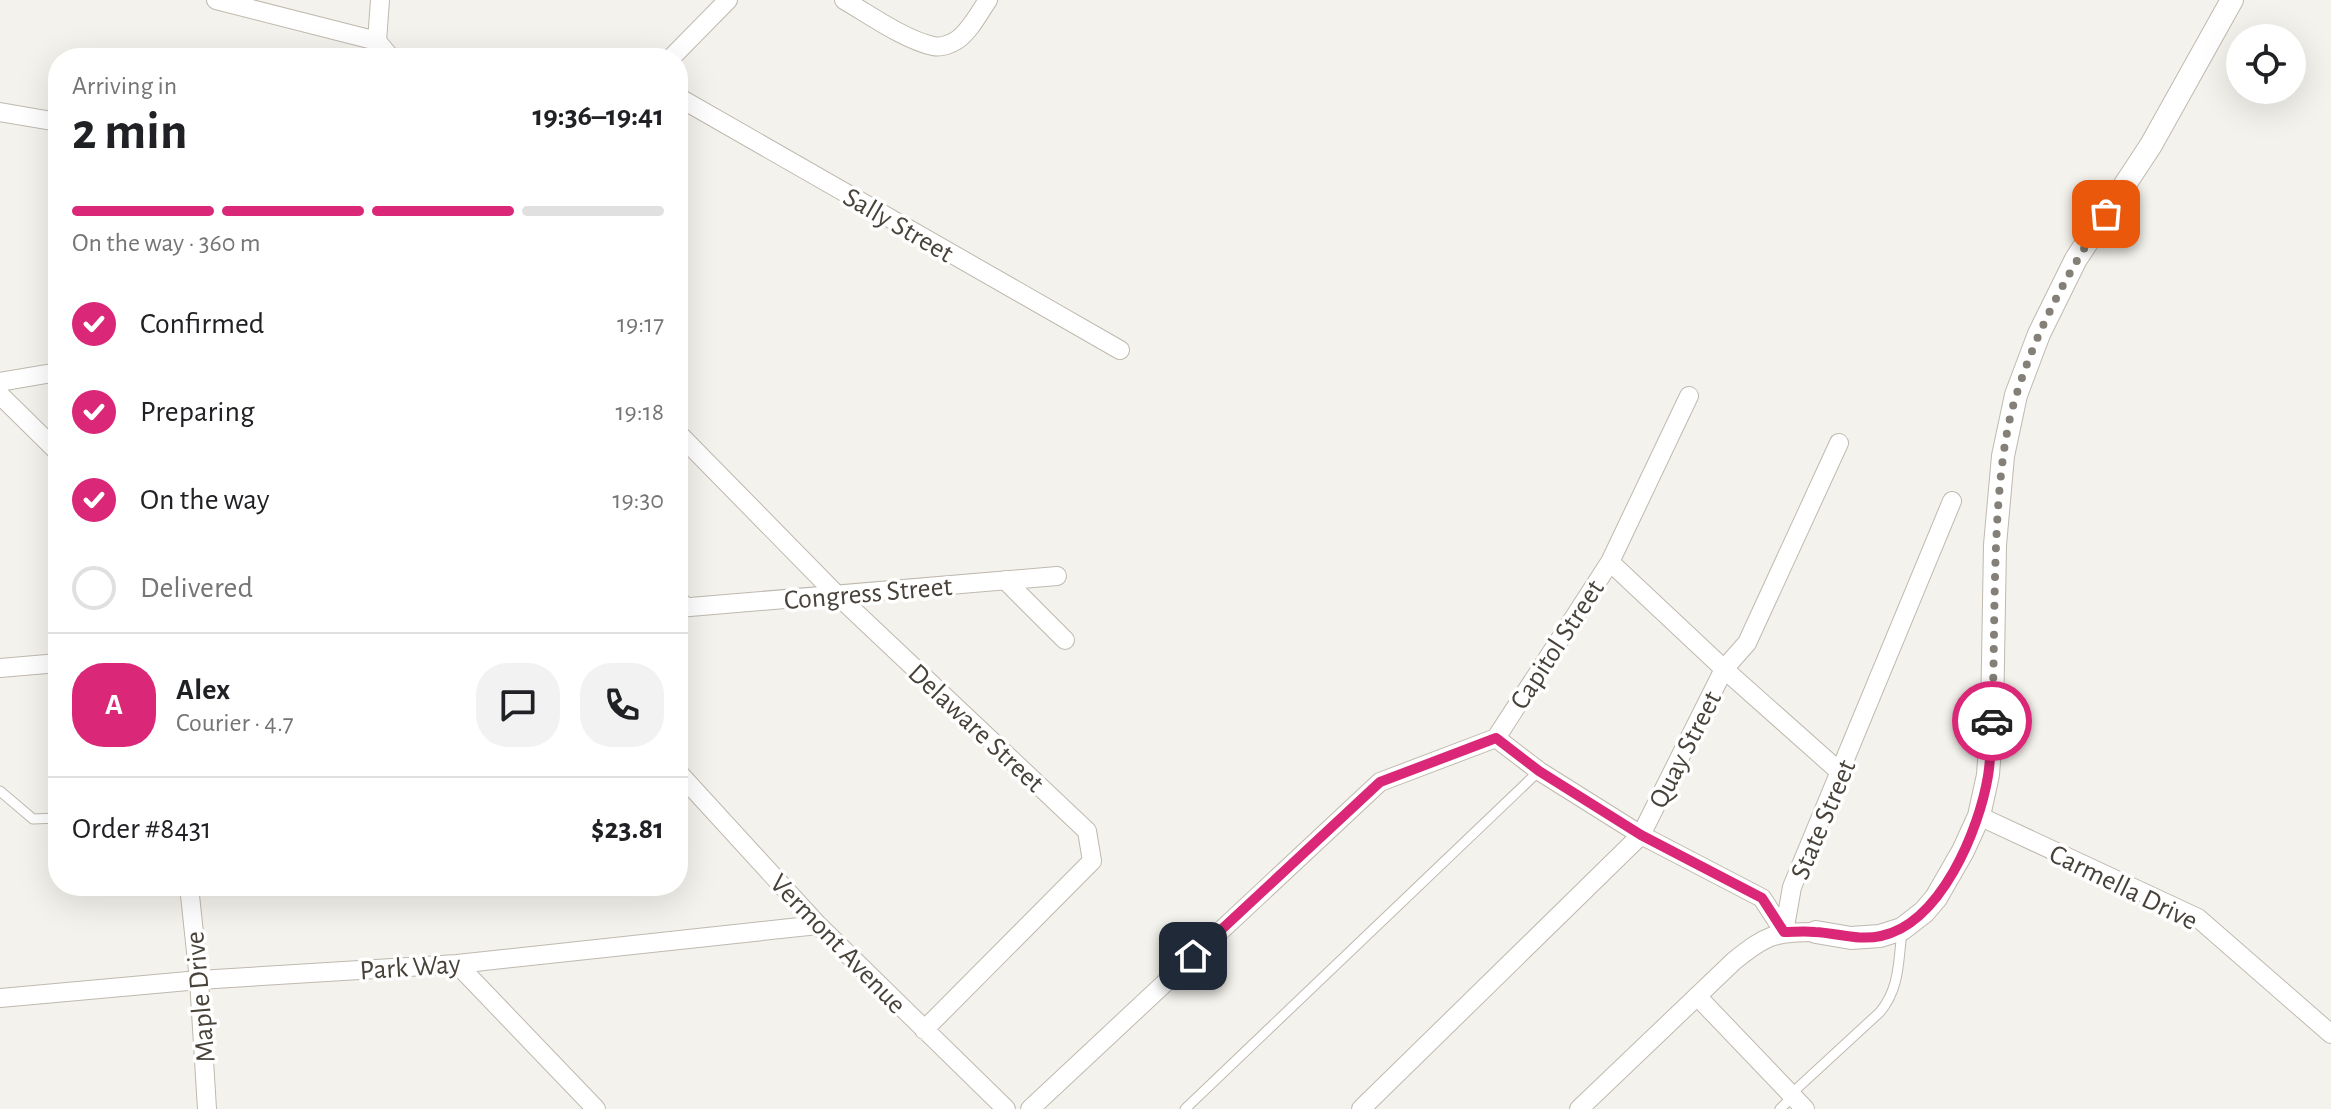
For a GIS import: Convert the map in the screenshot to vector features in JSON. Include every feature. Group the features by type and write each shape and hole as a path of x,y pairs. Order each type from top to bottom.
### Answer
{"street":[{"path":"216,0 377,41 383,48"},
{"path":"377,41 380,0"},
{"path":"681,48 728,0"},
{"path":"844,0 905,34 942,47 958,39 988,0"},
{"path":"1579,1109 1734,961 1758,942 1784,932 1816,932 1851,938 1880,936 1902,929 1936,898 1979,816 1988,775 1995,545 2001,471 2016,395 2039,334 2076,259 2151,145 2232,0"},
{"name":"Sally Street","path":"688,103 1120,350"},
{"path":"0,112 48,120"},
{"path":"0,382 48,374"},
{"path":"0,395 48,442"},
{"name":"Capitol Street","path":"1030,1109 1380,782 1496,738 1610,562 1689,396"},
{"name":"Delaware Street","path":"688,443 836,594 1087,831 1092,861 924,1030"},
{"name":"Quay Street","path":"1361,1109 1641,835 1724,669 1747,643 1839,443"},
{"name":"State Street","path":"1784,932 1792,887 1952,501"},
{"path":"1610,562 1841,773"},
{"name":"Congress Street","path":"688,607 1057,576"},
{"path":"1005,580 1065,640"},
{"path":"0,668 48,664"},
{"path":"1496,738 1539,771 1641,835 1762,898 1784,932"},
{"name":"Vermont Avenue","path":"688,783 818,925 1006,1109"},
{"name":"Carmella Drive","path":"1979,816 2198,918 2331,1034"},
{"name":"Maple Drive","path":"190,896 207,1109"},
{"name":"Park Way","path":"0,998 199,980 457,964 818,925"},
{"path":"457,964 596,1109"},
{"path":"1697,996 1792,1102"}],"lane":[{"path":"1185,1109 1539,771"},
{"path":"0,791 33,819 48,818"},
{"path":"1792,1102 1890,999 1895,986 1902,929"}],"way so far":[{"path":"1992,721 1995,545 2003,456 2016,395 2039,334 2076,259 2106,214"}],"route":[{"path":"1193,956 1380,782 1496,738 1539,771 1641,835 1762,898 1784,932 1816,932 1851,938 1880,936 1902,929 1924,912 1947,881 1963,851 1979,816 1988,775 1992,721"}]}
